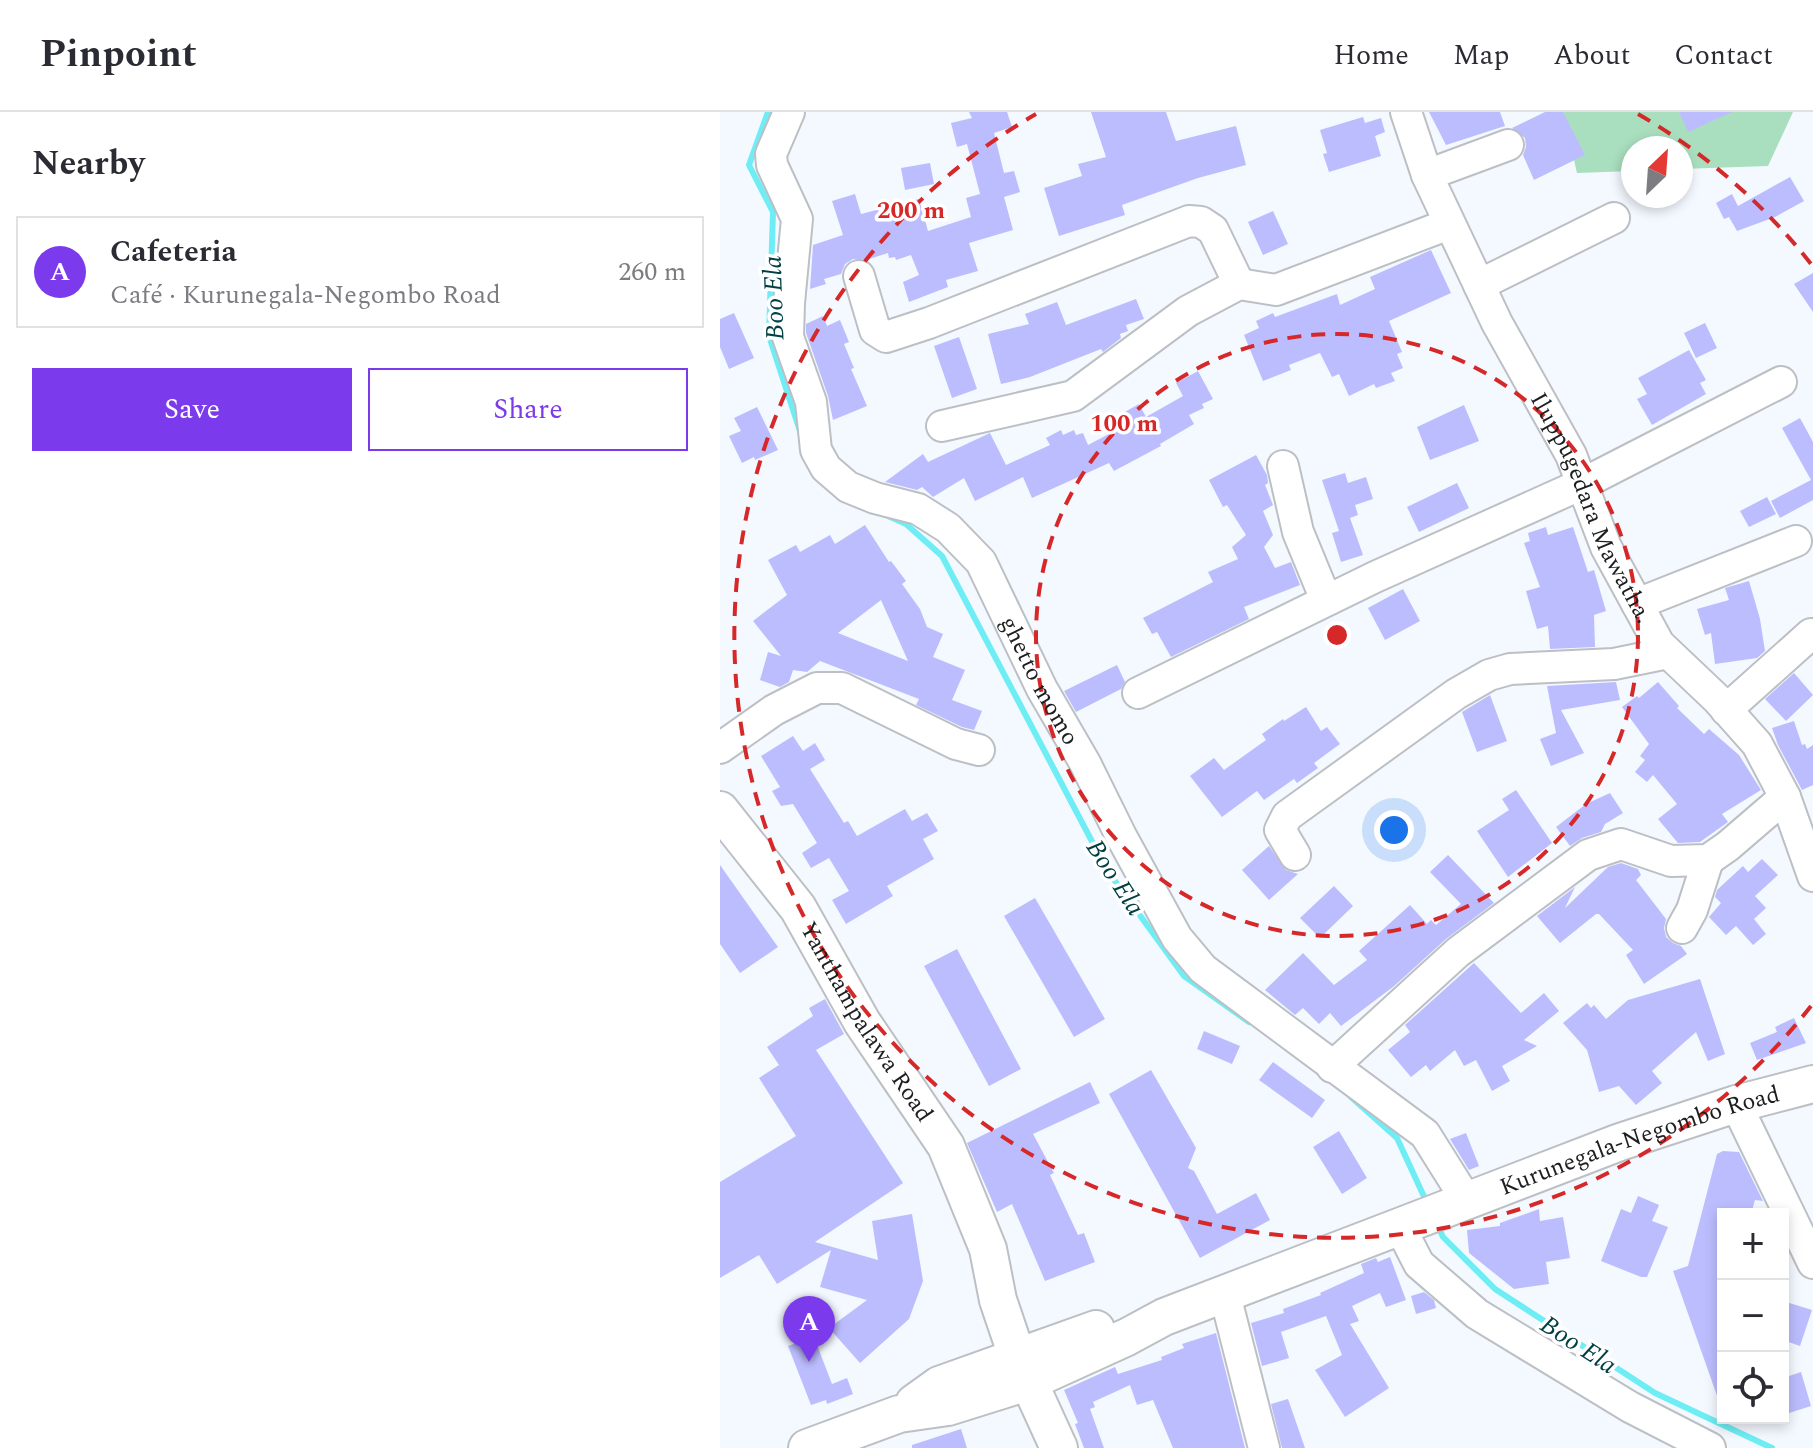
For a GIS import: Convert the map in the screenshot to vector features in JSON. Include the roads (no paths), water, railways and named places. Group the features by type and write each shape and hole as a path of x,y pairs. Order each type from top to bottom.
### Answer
{"main road":[{"name":"Yanthampalawa Road","path":"720,810 798,908 862,1022 946,1146 988,1249 1009,1279 1035,1364"},
{"name":"Kurunegala-Negombo Road","path":"1408,1224 1620,1142 1736,1104 1813,1084"},
{"path":"807,1448 899,1414 939,1385 1035,1364 1408,1224"},
{"path":"1035,1364 1059,1448"},
{"path":"1035,1364 1077,1448"}],"street":[{"name":"ghetto momo","path":"789,112 771,154 772,165 797,219 788,337 811,402 816,450 826,468 848,487 918,509 948,528 981,562 1042,689 1085,763 1177,938 1203,969 1425,1134 1467,1201"},
{"name":"Iluppugedara Mawatha.","path":"1406,112 1427,175 1449,224 1571,455 1606,547 1659,644 1757,744 1785,797 1813,876"},
{"path":"1427,175 1508,145"},
{"path":"1479,285 1614,218"},
{"path":"859,276 875,330 886,337 1189,221 1201,222 1213,230 1239,284"},
{"path":"942,426 1073,396 1188,311 1239,284 1276,290 1449,224"},
{"path":"1138,693 1326,600 1582,484 1781,382"},
{"path":"1283,466 1298,532 1326,600"},
{"path":"1637,604 1796,541"},
{"path":"1726,710 1811,634"},
{"path":"1295,855 1280,830 1287,816 1456,694 1489,675 1510,669 1614,664 1668,653"},
{"path":"720,748 774,710 817,688 842,688 956,744 979,750"},
{"path":"1332,1067 1458,952 1588,855 1621,844 1671,861 1708,860 1785,797"},
{"path":"1682,928 1692,910 1708,860"},
{"path":"1736,1104 1813,1263"},
{"path":"1408,1224 1419,1264 1477,1314 1630,1407 1710,1448"},
{"path":"1225,1295 1264,1448"}],"waterway":[{"name":"Boo Ela","path":"768,112 749,165 773,212 769,336 801,434"},
{"name":"Boo Ela","path":"888,516 906,524 942,556 1107,870 1184,976 1249,1022"},
{"name":"Boo Ela","path":"1351,1097 1397,1138 1427,1203"},
{"name":"Boo Ela","path":"1437,1224 1443,1237 1495,1289 1655,1393 1772,1448"}],"place":[{"name":"Cafeteria","path":"809,1362"}]}
